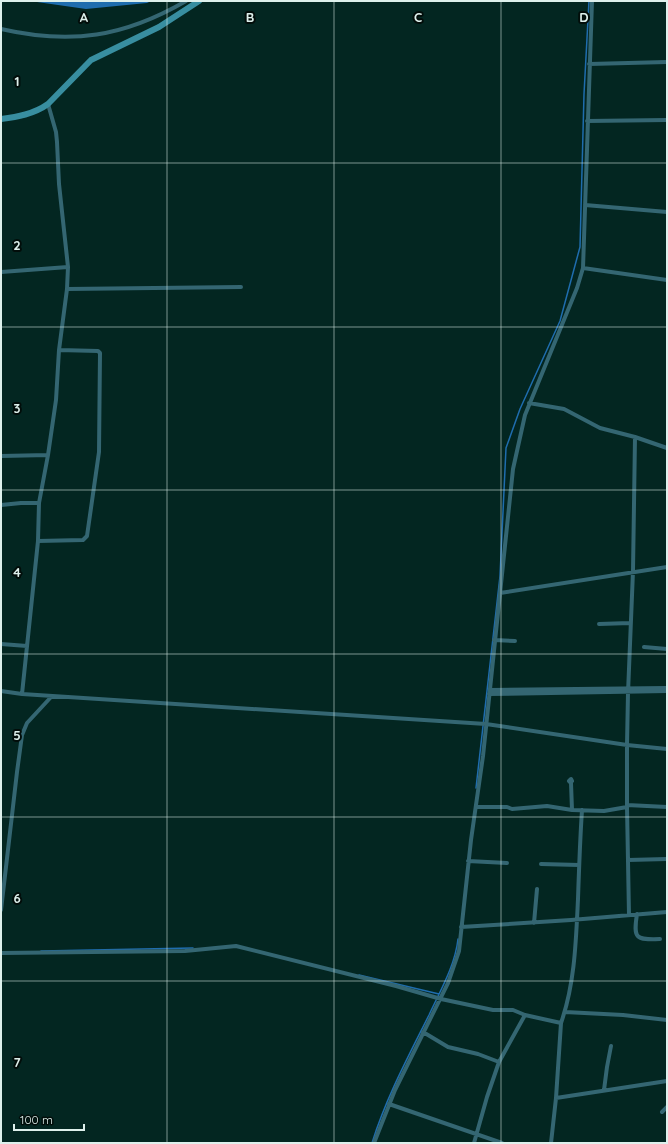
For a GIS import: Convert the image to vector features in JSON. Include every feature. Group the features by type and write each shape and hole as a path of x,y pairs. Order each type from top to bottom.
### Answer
{"street":[{"path":"1,29 23,34 44,36 77,37 99,34 141,24 186,1"},
{"path":"1,119 19,116 41,109 48,104 91,60 165,24 199,1"},
{"path":"374,1143 389,1104 439,998 448,983 458,951 468,861 476,807 481,724 489,692 513,469 518,441 529,403 577,288 583,268 592,1"},
{"path":"589,64 667,62"},
{"path":"22,694 38,541 39,503 56,400 59,350 67,289 68,267 56,132 48,104"},
{"path":"587,121 667,120"},
{"path":"585,205 667,212"},
{"path":"1,272 68,267"},
{"path":"583,268 667,280"},
{"path":"67,289 241,287"},
{"path":"38,541 86,539 99,452 100,353 98,351 59,350"},
{"path":"529,403 564,409 600,428 635,437 667,448"},
{"path":"629,915 627,745 630,623 633,571 635,437"},
{"path":"1,456 48,455"},
{"path":"1,505 39,503"},
{"path":"500,593 633,571 667,567"},
{"path":"599,624 630,623"},
{"path":"494,640 515,641"},
{"path":"1,644 27,646"},
{"path":"644,647 667,649"},
{"path":"489,692 667,690"},
{"path":"1,691 22,694 481,724 627,745 667,749"},
{"path":"1,910 22,735 27,723 52,696"},
{"path":"572,781 571,779 569,781 571,783 572,810"},
{"path":"476,807 507,807 512,809 547,806 572,810 604,811 627,806 667,807"},
{"path":"551,1143 556,1098 561,1023 565,1012 573,972 582,810"},
{"path":"1,858 7,859"},
{"path":"628,860 667,859"},
{"path":"468,861 507,863"},
{"path":"541,864 579,865"},
{"path":"534,923 536,889"},
{"path":"461,927 577,920 667,912"},
{"path":"637,914 634,929 638,936 643,939 660,940"},
{"path":"1,952 185,951 236,946 439,998 493,1010 512,1010 525,1015 561,1023"},
{"path":"565,1012 667,1020"},
{"path":"474,1143 487,1097 500,1062 525,1015"},
{"path":"424,1032 448,1047 478,1054 500,1062"},
{"path":"604,1090 611,1046"},
{"path":"556,1098 667,1081"},
{"path":"389,1104 477,1133 502,1143"},
{"path":"662,1112 667,1107"}],"water":[{"path":"30,1 151,1 147,3 86,9"}],"waterway":[{"path":"476,788 500,576 506,448 520,409 560,321 580,247 584,94 589,1"},
{"path":"372,1143 405,1062 446,978 454,959 458,939"},
{"path":"41,951 193,948"},
{"path":"359,975 439,994"}]}
